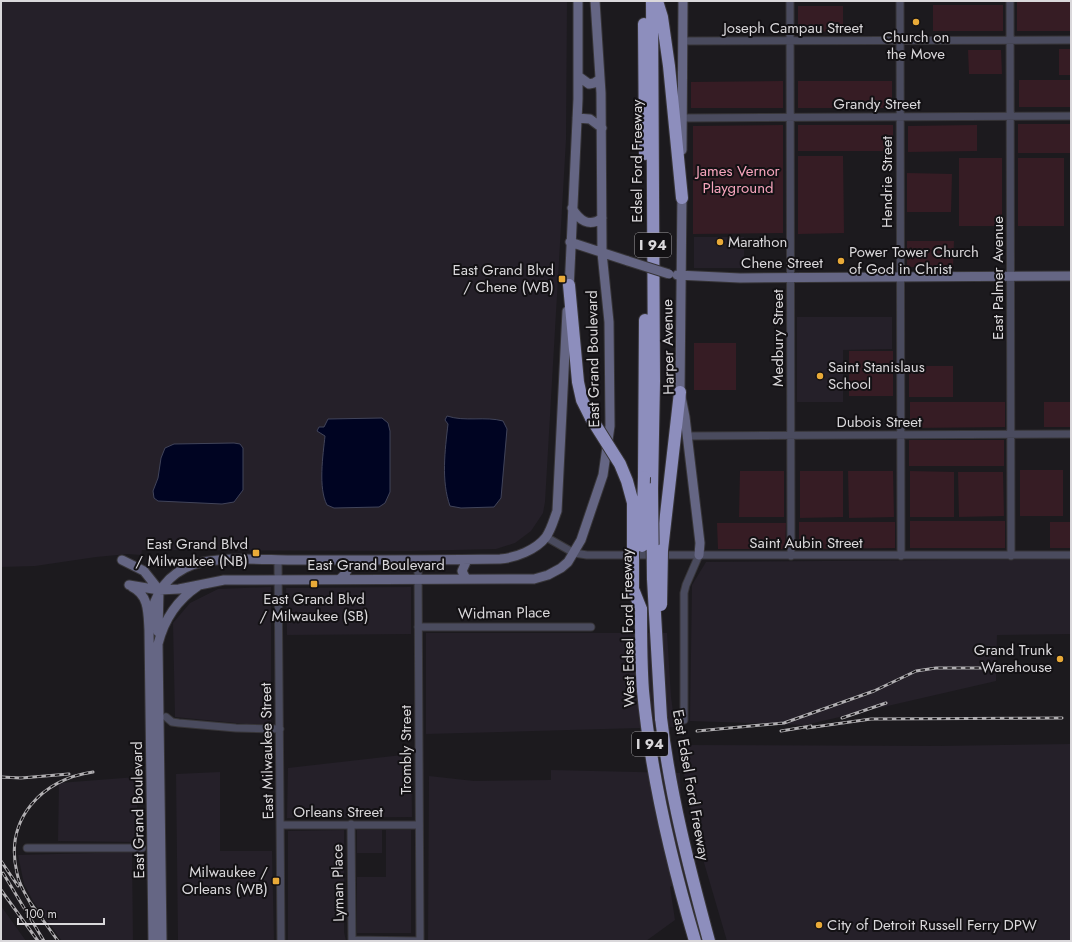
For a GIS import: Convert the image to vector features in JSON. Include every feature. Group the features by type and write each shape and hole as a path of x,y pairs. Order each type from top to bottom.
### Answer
{"highway":[{"name":"Edsel Ford Freeway","path":"644,1 644,477"},
{"name":"Edsel Ford Freeway","path":"652,1 654,381 652,489"},
{"path":"657,1 662,17 670,66 682,198"},
{"path":"569,285 578,382 582,400 620,464 627,481 633,504 633,589 641,609"},
{"path":"661,718 662,550 680,392"},
{"name":"West Edsel Ford Freeway","path":"644,477 641,609 643,690 657,786 683,901 695,941"},
{"name":"East Edsel Ford Freeway","path":"652,489 653,579 661,718 672,787 709,941"},
{"path":"696,892 705,907 716,941"},
{"path":"683,901 682,917 686,941"}],"main road":[{"name":"East Grand Boulevard","path":"159,590 174,575 185,568 200,562 254,560 500,560 523,554 546,538 557,511 559,487 561,412 577,118 578,1"},
{"name":"East Grand Boulevard","path":"162,941 149,630 145,599 138,590 129,585 159,590 201,585 218,580 418,578 534,579 548,575 561,568 574,553 581,540 603,475 610,426 609,322 602,253 602,128 595,1"},
{"name":"Harper Avenue","path":"683,1 680,392 688,436 700,543 699,556"},
{"path":"578,76 586,83 592,84 600,79"},
{"path":"577,118 590,119 602,128"},
{"path":"572,208 579,218 585,222 594,222 602,218"},
{"name":"Chene Street","path":"570,242 669,274 681,276 1071,276"},
{"path":"122,560 144,571 159,590 158,644"},
{"path":"340,579 347,571 347,563 345,560"},
{"path":"466,579 462,571 467,560"},
{"name":"East Grand Boulevard","path":"153,941 160,684 158,644 164,624 177,604 201,585"},
{"path":"149,630 152,608 159,590"}],"street":[{"name":"Medbury Street","path":"790,1 791,556"},
{"name":"Hendrie Street","path":"900,1 901,556"},
{"name":"East Palmer Avenue","path":"1010,1 1011,556"},
{"name":"Joseph Campau Street","path":"683,42 1071,40"},
{"name":"Grandy Street","path":"682,118 1071,116"},
{"name":"Dubois Street","path":"688,436 1071,434"},
{"name":"Saint Aubin Street","path":"546,538 574,553 587,555 1071,555"},
{"name":"Harper Avenue","path":"684,720 684,593 699,556"},
{"name":"East Milwaukee Street","path":"278,560 281,941"},
{"name":"Trombly Street","path":"418,560 420,941"},
{"name":"Widman Place","path":"418,627 591,627"},
{"path":"166,717 172,722 180,723 236,728 280,729"},
{"name":"Lyman Place","path":"351,824 352,941"},
{"name":"Orleans Street","path":"281,825 419,825"},
{"path":"27,848 142,848"},
{"path":"352,941 420,941"}],"shaded area":[{"path":"1,1 567,1 566,140 545,502 543,513 531,531 515,543 496,549 411,551 142,550 141,555 128,554 35,566 1,567"},
{"path":"694,237 744,237 744,268 694,268"},
{"name":"Saint Stanislaus School","path":"797,317 892,317 892,349 843,350 843,402 797,402"},
{"path":"1071,559 1071,634 997,635 996,681 805,725 690,721 692,585 706,562"},
{"path":"271,587 271,725 175,717 173,623 190,603 218,589"},
{"path":"411,587 411,634 287,635 286,588"},
{"path":"426,633 667,633 671,697 675,727 426,734"},
{"path":"1071,744 1071,941 727,941 700,849 688,796 679,745 939,746"},
{"path":"411,754 412,817 287,818 288,768"},
{"path":"551,770 680,773 684,877 670,887 675,920 646,941 428,941 429,776 474,781 551,780"},
{"path":"220,772 220,851 272,851 274,941 178,941 176,774"},
{"path":"137,777 137,842 58,841 59,783"},
{"path":"344,830 344,932 346,941 288,941 288,831"},
{"path":"357,830 382,830 382,853 357,853"},
{"path":"386,830 411,830 411,933 357,933 357,877 386,877"},
{"path":"132,852 133,941 62,941 33,901 24,884 18,855"},
{"path":"1,906 26,941 1,941"}],"green space":[{"path":"1017,1 1071,1 1071,31 1017,31"},
{"path":"933,5 1003,5 1003,31 933,31"},
{"path":"798,6 843,6 843,32 798,31"},
{"path":"1059,49 1071,49 1071,75 1059,75"},
{"path":"968,50 1001,50 1002,74 969,74"},
{"path":"1019,80 1071,80 1071,107 1019,107"},
{"path":"783,81 783,108 691,108 691,82"},
{"path":"798,81 892,81 892,108 798,108"},
{"path":"1018,124 1071,124 1071,153 1018,153"},
{"name":"James Vernor Playground","path":"783,125 783,233 693,234 693,126"},
{"path":"798,125 893,125 893,151 798,151"},
{"path":"977,125 977,151 908,152 908,126"},
{"path":"798,156 843,156 844,233 798,234"},
{"path":"959,158 1002,158 1002,226 959,226"},
{"path":"1018,158 1064,158 1064,226 1018,226"},
{"path":"907,173 952,174 951,212 907,212"},
{"path":"907,241 954,241 953,267 907,267"},
{"path":"694,343 736,343 736,390 694,390"},
{"path":"849,351 893,351 893,396 849,396"},
{"path":"909,366 953,366 953,397 909,397"},
{"path":"910,402 1005,402 1005,427 910,428"},
{"path":"1044,402 1071,402 1071,427 1044,427"},
{"path":"909,440 1004,440 1004,466 909,466"},
{"path":"1020,470 1063,470 1063,516 1020,516"},
{"path":"740,471 784,471 784,517 739,517"},
{"path":"800,471 843,471 843,517 800,518"},
{"path":"848,471 893,471 894,517 849,518"},
{"path":"910,471 954,472 954,517 910,517"},
{"path":"958,472 1003,472 1004,516 959,517"},
{"path":"910,521 1005,521 1005,548 910,548"},
{"path":"799,522 895,522 895,548 799,549"},
{"path":"1050,522 1071,522 1071,548 1050,548"},
{"path":"717,523 786,523 785,549 718,549"}],"water":[{"path":"447,416 461,419 489,419 503,421 507,429 501,498 494,507 461,508 450,506 445,486 445,455 448,424 445,420"},
{"path":"382,418 388,423 390,431 390,492 385,503 379,507 334,508 327,505 324,498 322,481 322,462 325,436 317,431 319,427 324,427 328,419"},
{"path":"174,444 240,444 243,448 243,490 234,502 222,504 158,501 154,498 153,491 158,478 161,458 165,448"}],"railway":[{"path":"697,731 784,723 874,691 916,671 936,668 989,668"},
{"path":"842,718 886,703"},
{"path":"807,728 871,719 1062,718"},
{"path":"781,731 811,726"},
{"path":"32,906 19,882 14,853 16,835 22,819 31,805 43,793 58,783 75,776 93,772"},
{"path":"1,777 21,778 69,774"},
{"path":"1,861 18,886"},
{"path":"3,873 44,941"},
{"path":"1,890 38,941"},
{"path":"30,902 58,941"}],"place":[{"name":"Church on the Move","path":"916,22"},
{"name":"Marathon","path":"720,242"},
{"name":"Power Tower Church of God in Christ","path":"841,261"},
{"name":"East Grand Blvd / Chene (WB)","path":"562,279"},
{"name":"Saint Stanislaus School","path":"820,376"},
{"name":"East Grand Blvd / Milwaukee (NB)","path":"256,553"},
{"name":"East Grand Blvd / Milwaukee (SB)","path":"314,584"},
{"name":"Grand Trunk Warehouse","path":"1060,659"},
{"name":"Milwaukee / Orleans (WB)","path":"276,881"},
{"name":"City of Detroit Russell Ferry DPW","path":"819,925"}]}
